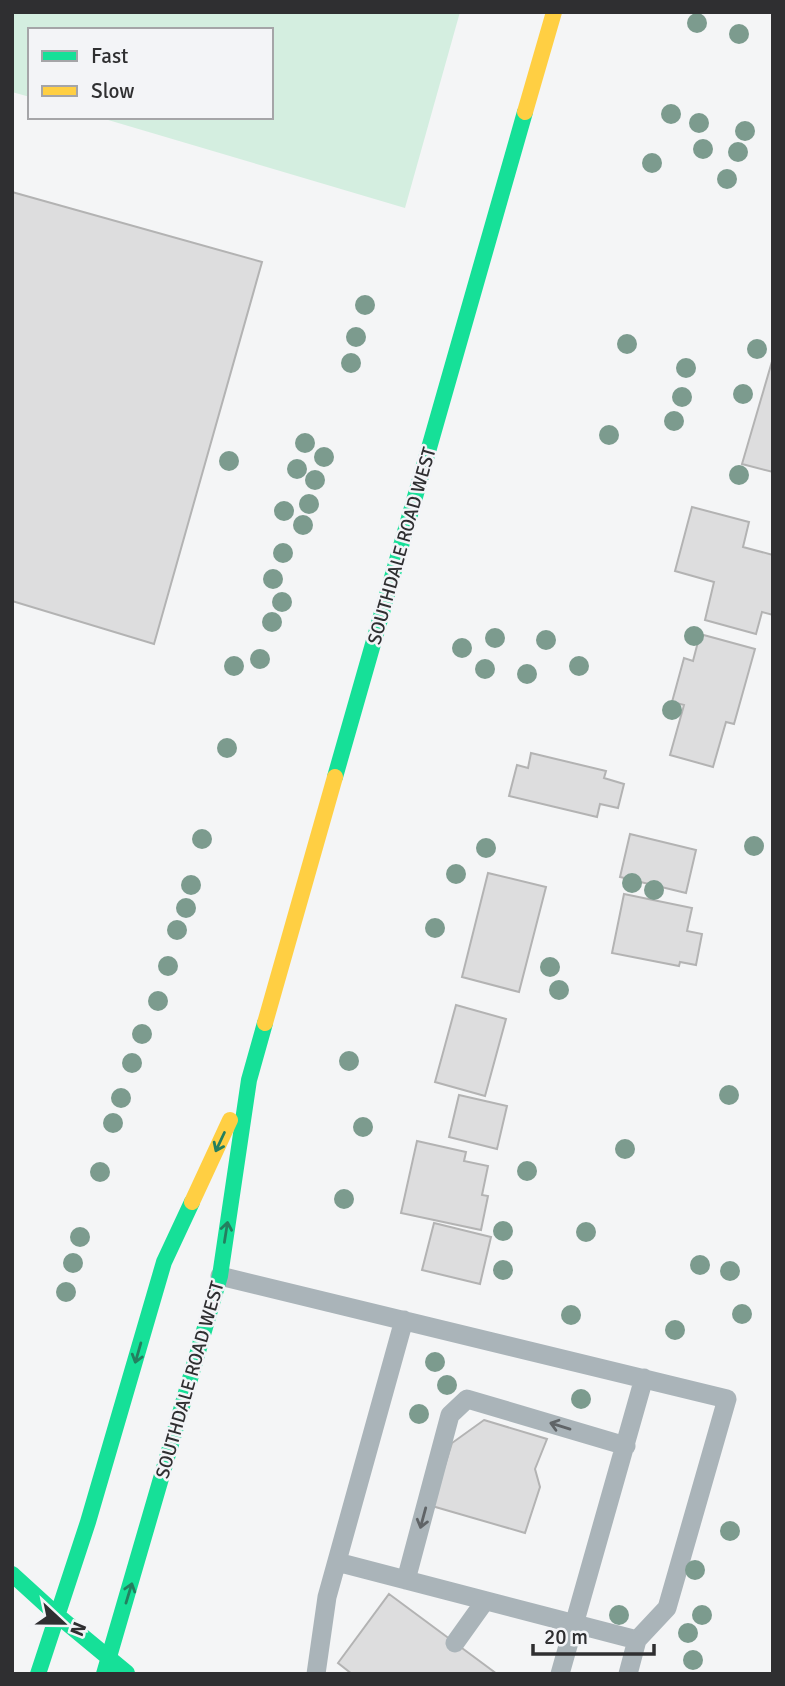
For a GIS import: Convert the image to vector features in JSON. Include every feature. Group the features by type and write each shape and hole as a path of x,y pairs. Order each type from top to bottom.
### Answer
{"main road":[{"name":"SOUTHDALE ROAD WEST","path":"106,1666 219,1276 249,1080 554,12"},
{"name":"SOUTHDALE ROAD WEST","path":"38,1674 88,1522 164,1262 249,1080"},
{"path":"12,1574 57,1615 106,1666 128,1674"}],"lane":[{"path":"219,1276 727,1399 667,1608 637,1640 628,1674"},
{"path":"316,1674 327,1597 404,1320"},
{"path":"560,1674 645,1378"},
{"path":"406,1580 450,1415 467,1399 626,1446"},
{"path":"337,1562 637,1640"},
{"path":"455,1643 485,1601"}],"green space":[{"path":"12,12 460,12 405,208 105,119 273,119 273,28 28,28 28,96 12,92"}],"building":[{"path":"12,192 262,262 154,644 12,601"},
{"path":"773,358 773,472 742,464"},
{"path":"692,507 749,522 743,547 773,555 773,615 762,612 756,634 705,620 714,582 675,571"},
{"path":"700,634 755,649 734,724 726,722 713,767 670,755 684,705 672,702 684,658 693,661"},
{"path":"531,753 606,771 604,778 624,784 618,808 600,804 597,817 509,796 517,765 528,768"},
{"path":"630,834 696,850 686,893 620,877"},
{"path":"488,873 546,887 519,992 462,977"},
{"path":"624,894 692,908 687,931 702,934 696,965 680,962 679,966 612,953"},
{"path":"456,1005 506,1019 485,1096 435,1082"},
{"path":"459,1095 507,1106 497,1149 449,1137"},
{"path":"417,1141 466,1152 464,1161 488,1166 482,1195 488,1196 481,1230 401,1213"},
{"path":"434,1223 491,1237 480,1284 422,1270"},
{"path":"484,1420 547,1439 535,1469 540,1487 525,1533 432,1506 452,1443"},
{"path":"389,1594 497,1674 352,1674 338,1663"}],"traffic: fast":[{"path":"335,777 525,112"},
{"path":"104,1674 220,1276 249,1080 265,1023"},
{"path":"38,1674 88,1522 164,1262 192,1202"},
{"path":"12,1574 127,1673"}],"traffic: slow":[{"path":"525,112 554,12"},
{"path":"265,1023 335,777"},
{"path":"192,1202 230,1120"}]}
